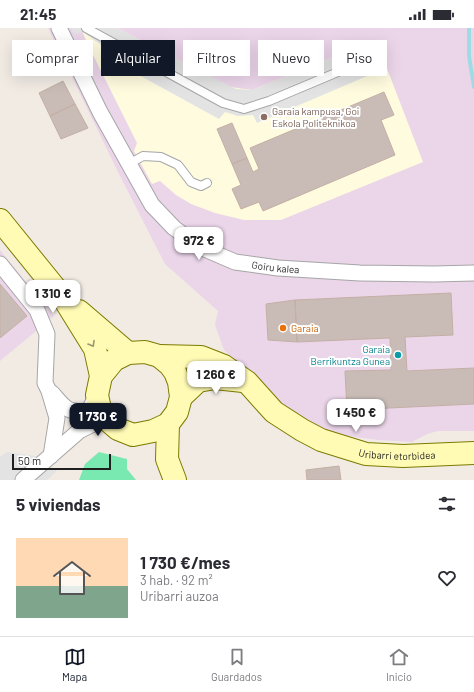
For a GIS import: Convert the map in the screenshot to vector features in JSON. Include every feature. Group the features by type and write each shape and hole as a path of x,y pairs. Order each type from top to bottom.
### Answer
{"main road":[{"path":"0,220 64,299 95,349 98,400 118,429 133,435 153,431 168,424 177,412 181,397 179,382 170,365 158,356 145,352 128,353 114,360 98,400"},
{"path":"64,299 128,353"},
{"name":"Uribarri etorbidea","path":"158,356 201,357 224,366 247,382 274,412 302,430 321,440 366,454 403,456 474,453"},
{"path":"181,397 198,381 215,378 247,382"},
{"path":"168,424 167,459 175,480"},
{"path":"136,434 167,459"}],"street":[{"name":"Goiru kalea","path":"59,28 100,112 152,205 174,228 200,247 235,262 278,268 360,273 474,273"},
{"path":"0,264 37,310 46,334 45,384 49,391 57,418 61,423 79,431"},
{"path":"49,391 64,407 73,412 98,400"},
{"path":"23,480 79,431 98,400"},
{"path":"51,456 57,418"}],"lane":[{"path":"86,28 223,103 244,109 269,101 332,74"},
{"path":"129,164 143,156 161,157 178,164 191,182 201,186 207,183"}],"shaded area":[{"name":"Garaia Berrikuntza Gunea","path":"48,28 474,28 474,431 438,431 427,434 412,442 354,437 329,433 309,423 276,400 224,350 215,325 218,311 165,264 117,170 71,76 93,76 93,40 54,40"},
{"path":"71,28 117,28 140,40 101,40 101,45 83,32 74,34"},
{"name":"Garaia kampusa, Goi Eskola Politeknikoa","path":"81,28 117,28 140,40 101,40 101,71 93,55 93,40 86,40"},
{"name":"Garaia kampusa, Goi Eskola Politeknikoa","path":"175,58 183,62 183,76 210,76 231,87 252,90 287,76 324,76 324,61 332,58 332,76 387,76 387,69 423,162 281,220 244,220 215,213 191,204 176,195 160,181 152,184 134,151 137,143 104,76 175,76"},
{"path":"175,58 183,62 183,76 211,76 236,89 252,90 287,76 324,76 324,61 332,58 332,76 367,76 257,123 253,115 238,116 225,112 219,119 141,76 175,76"},
{"path":"0,250 54,316 0,361"},
{"path":"7,452 36,456 57,471 47,480 0,480 0,457"}],"green space":[{"path":"99,452 127,459 127,469 136,480 79,480 85,464"}],"building":[{"path":"63,81 75,104 50,116 39,93"},
{"path":"384,92 394,115 381,120 395,155 263,211 259,202 241,209 232,189 241,185 232,164 247,158 253,172 259,169 250,148"},
{"path":"75,104 88,128 61,139 50,116"},
{"path":"232,123 247,158 232,164 217,129"},
{"path":"0,284 27,316 0,338"},
{"name":"Garaia Berrikuntza Gunea","path":"451,293 453,335 405,337 407,371 474,368 474,404 347,410 345,371 391,370 390,338 297,342 295,300"},
{"path":"295,300 297,342 268,340 266,304"},
{"path":"339,466 341,480 307,480 306,470"}],"waterway":[{"path":"469,28 469,56 474,87"}],"place":[{"name":"Garaia kampusa, Goi Eskola Politeknikoa","path":"264,117"},
{"name":"Garaia","path":"283,328"},
{"name":"Garaia Berrikuntza Gunea","path":"398,355"}]}
